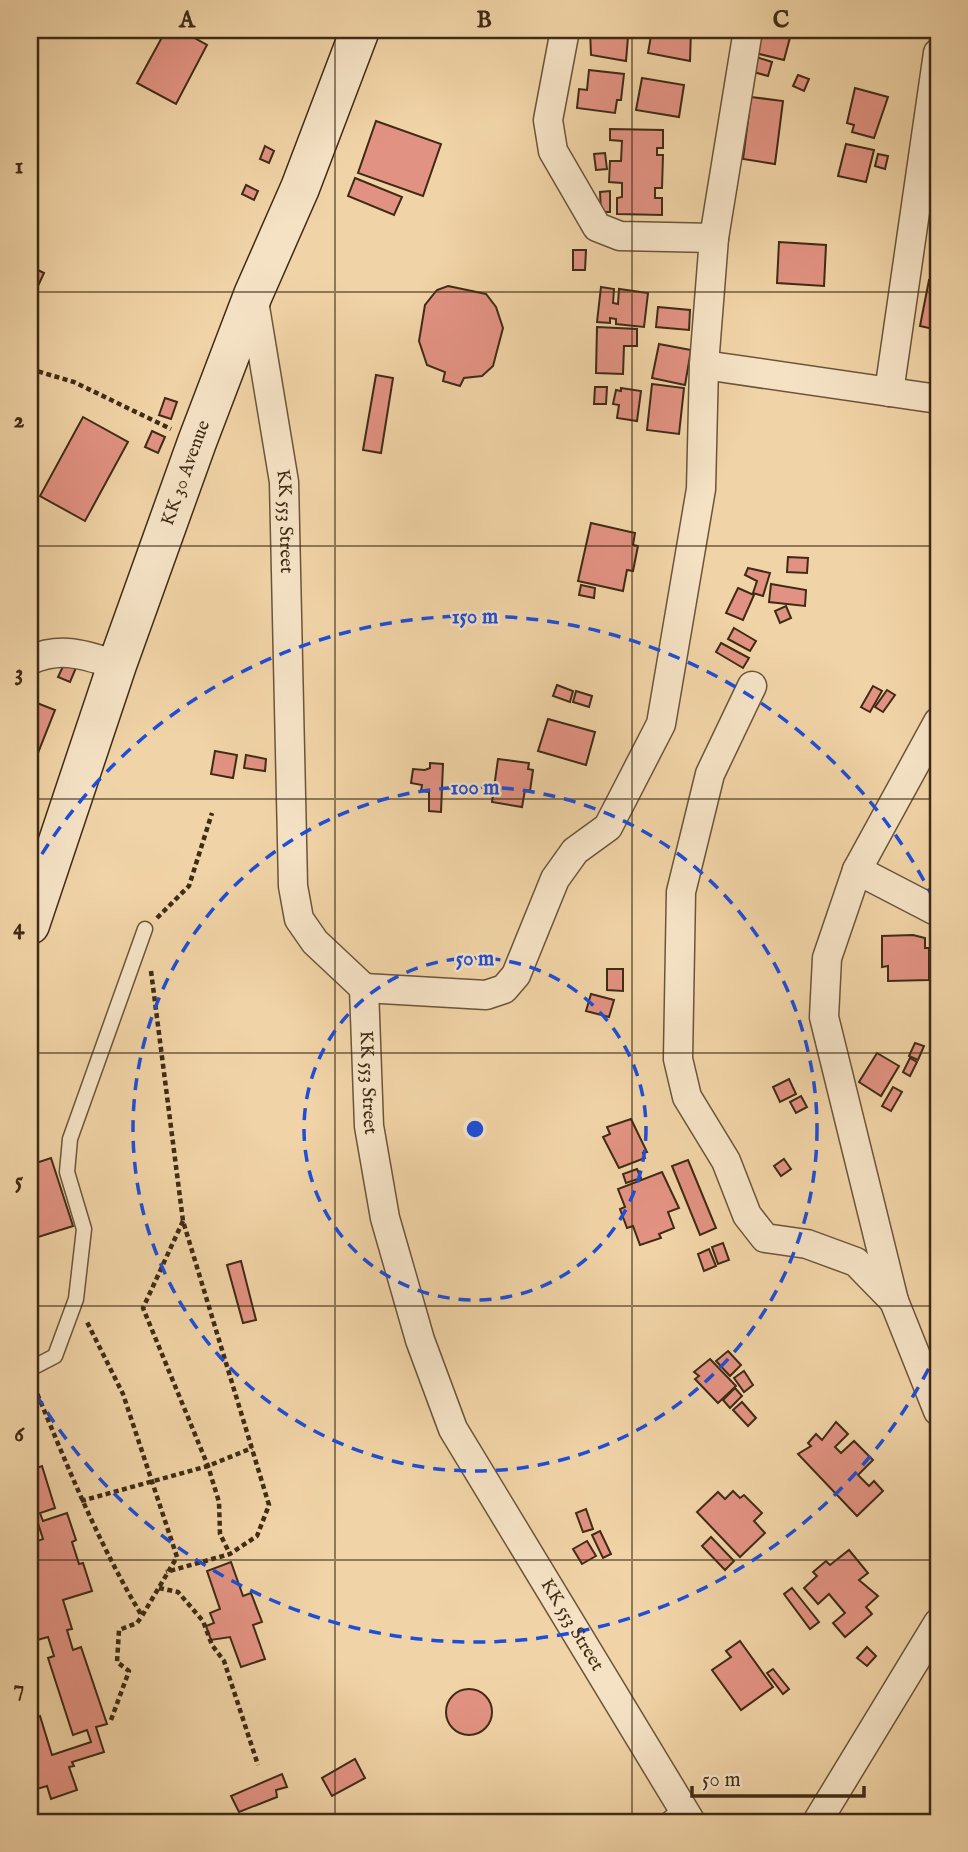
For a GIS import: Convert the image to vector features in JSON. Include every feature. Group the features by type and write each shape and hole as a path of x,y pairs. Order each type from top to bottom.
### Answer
{"main road":[{"name":"KK 30 Avenue","path":"30,925 117,665 197,442 253,295 300,188 359,30"}],"street":[{"path":"565,30 548,120 553,151 597,227 620,236 714,237"},
{"path":"364,988 486,995 503,989 516,975 555,878 576,851 608,827 661,724 701,489 704,365 714,237 748,30"},
{"path":"889,392 938,53"},
{"name":"KK 553 Street","path":"253,295 284,482 293,886 299,919 315,942 364,988 369,1126 385,1218 421,1340 453,1429 679,1817"},
{"path":"704,365 938,399"},
{"path":"32,656 72,651 117,665"},
{"path":"752,686 710,774 681,892 678,1059 687,1097 726,1161 747,1215 765,1238 807,1244 856,1262 894,1301"},
{"path":"938,722 857,870 828,958 824,1017 894,1301 938,1410"},
{"path":"857,870 938,912"},
{"path":"817,1822 938,1623"}],"lane":[{"path":"30,1370 55,1356 76,1299 84,1229 67,1172 70,1139 145,929"}],"path":[{"path":"30,369 74,382 197,442"},
{"path":"166,1572 230,1554 257,1536 269,1504 183,1221 145,929 190,886 212,813"},
{"path":"183,1221 143,1308 208,1466 219,1502 220,1534 230,1554"},
{"path":"76,1299 123,1394 177,1557 137,1623 119,1630 117,1662 129,1671 111,1720"},
{"path":"30,1376 81,1501 116,1572 142,1616"},
{"path":"81,1501 208,1466 253,1448"},
{"path":"159,1588 178,1592 203,1621 212,1645 224,1661 258,1765"}],"building":[{"path":"166,30 180,30 207,45 176,104 137,83"},
{"path":"590,30 625,30 625,37 628,37 626,61 591,55"},
{"path":"652,30 691,30 690,61 648,53"},
{"path":"753,30 792,30 784,60 747,51"},
{"path":"864,30 898,30 896,38 888,38 863,34"},
{"path":"750,55 772,62 768,76 746,70"},
{"path":"589,70 624,74 621,100 617,100 615,113 577,108 579,89 587,90"},
{"path":"798,75 809,79 804,91 793,86"},
{"path":"642,78 684,85 679,117 636,110"},
{"path":"855,88 888,97 874,138 852,132 854,125 847,123"},
{"path":"751,97 783,101 775,164 743,159"},
{"path":"376,121 441,144 423,196 358,173"},
{"path":"610,129 663,130 663,148 657,148 657,155 663,155 662,188 655,188 655,198 662,198 662,215 617,214 617,198 622,197 622,183 609,182 610,161 621,161 622,141 610,140"},
{"path":"846,144 874,150 866,182 838,176"},
{"path":"265,146 274,151 269,163 260,159"},
{"path":"605,153 607,169 596,170 594,154"},
{"path":"878,154 888,156 885,169 875,166"},
{"path":"355,178 402,197 394,215 348,196"},
{"path":"246,185 258,191 254,200 242,194"},
{"path":"928,185 938,188 938,224 921,221"},
{"path":"610,191 610,212 601,212 600,192"},
{"path":"779,242 826,245 824,286 777,283"},
{"path":"573,250 586,250 585,270 573,270"},
{"path":"30,266 44,273 31,301 30,300"},
{"path":"929,280 938,282 938,330 920,326"},
{"path":"448,286 486,294 496,307 503,328 493,366 482,376 464,378 460,386 443,381 445,372 427,365 419,341 425,305 437,290"},
{"path":"601,287 614,289 613,303 618,304 619,289 648,293 644,327 616,324 616,319 610,318 610,323 597,322"},
{"path":"658,307 690,310 689,330 656,327"},
{"path":"597,327 637,329 637,346 624,346 623,374 596,373"},
{"path":"659,344 691,350 685,385 652,378"},
{"path":"376,375 393,378 381,453 363,450"},
{"path":"652,384 684,388 679,434 647,430"},
{"path":"595,387 607,387 606,404 594,404"},
{"path":"621,388 641,391 637,421 617,418 619,405 613,404 616,390 621,391"},
{"path":"165,398 177,402 171,419 159,415"},
{"path":"83,417 128,442 85,521 40,496"},
{"path":"152,431 165,437 158,453 145,447"},
{"path":"591,523 635,533 633,545 638,546 633,571 627,570 623,591 578,581"},
{"path":"788,557 808,558 807,573 787,572"},
{"path":"748,568 770,573 763,596 753,593 757,581 745,575"},
{"path":"771,584 806,590 805,606 769,602"},
{"path":"581,585 595,588 594,598 579,595"},
{"path":"738,588 754,595 743,620 726,613"},
{"path":"786,606 791,618 780,623 775,611"},
{"path":"734,628 756,641 750,651 728,639"},
{"path":"721,643 749,658 743,668 716,652"},
{"path":"67,658 78,663 70,682 58,677"},
{"path":"557,685 573,691 570,702 553,696"},
{"path":"873,686 882,691 870,712 861,707"},
{"path":"887,690 895,695 883,712 875,707"},
{"path":"576,691 592,696 589,707 573,702"},
{"path":"37,703 55,710 30,773 30,720"},
{"path":"548,719 595,732 586,765 538,751"},
{"path":"215,751 237,755 233,778 211,774"},
{"path":"246,755 266,759 265,771 244,768"},
{"path":"498,759 529,763 528,769 533,770 530,791 525,790 522,807 492,802"},
{"path":"430,763 443,764 441,812 429,811 429,792 421,791 422,785 411,783 413,769 425,770 430,768"},
{"path":"913,935 925,938 925,948 929,948 929,980 888,981 888,966 882,967 882,936"},
{"path":"607,969 623,969 623,991 607,990"},
{"path":"591,994 614,1000 609,1017 586,1011"},
{"path":"915,1043 924,1046 918,1060 909,1056"},
{"path":"877,1053 899,1066 881,1096 859,1082"},
{"path":"910,1058 917,1062 910,1076 903,1072"},
{"path":"789,1079 796,1094 780,1102 773,1087"},
{"path":"893,1087 902,1092 891,1111 882,1106"},
{"path":"801,1096 807,1107 796,1113 790,1102"},
{"path":"631,1119 647,1152 643,1153 645,1158 619,1168 603,1137 610,1134 607,1127"},
{"path":"51,1158 73,1226 35,1238 30,1221 30,1165"},
{"path":"784,1159 791,1169 781,1176 774,1166"},
{"path":"688,1160 716,1228 700,1235 672,1166"},
{"path":"637,1169 641,1178 626,1183 623,1174"},
{"path":"662,1172 679,1208 668,1212 674,1228 659,1234 661,1238 640,1245 633,1226 627,1228 620,1209 625,1207 618,1189"},
{"path":"723,1243 729,1260 718,1264 712,1247"},
{"path":"709,1249 716,1266 704,1271 698,1254"},
{"path":"241,1261 256,1320 243,1323 227,1265"},
{"path":"728,1351 741,1365 730,1376 716,1361"},
{"path":"710,1359 736,1386 718,1403 695,1379 699,1376 694,1372"},
{"path":"744,1371 753,1385 744,1392 734,1378"},
{"path":"735,1388 742,1396 730,1408 723,1400"},
{"path":"742,1402 756,1418 748,1426 733,1410"},
{"path":"836,1422 848,1434 835,1447 841,1453 854,1441 873,1460 858,1475 869,1486 874,1481 883,1491 857,1516 798,1454 811,1446 808,1443 816,1434 822,1440"},
{"path":"30,1457 34,1469 42,1466 55,1508 40,1513 43,1521 67,1513 76,1540 72,1542 79,1564 83,1563 92,1591 63,1600 72,1629 67,1630 73,1650 81,1647 107,1724 96,1727 104,1752 72,1762 74,1766 69,1767 77,1790 51,1799 47,1786 30,1791 30,1719 40,1716 52,1755 91,1742 87,1730 73,1735 48,1658 54,1656 48,1637 30,1642 30,1626 36,1624 30,1605 30,1544 43,1539 35,1514 30,1516"},
{"path":"733,1491 740,1498 744,1495 762,1513 754,1521 765,1533 740,1557 697,1512 718,1492 725,1499"},
{"path":"586,1509 593,1529 583,1532 576,1513"},
{"path":"600,1531 611,1554 603,1558 592,1535"},
{"path":"711,1537 734,1561 725,1570 702,1546"},
{"path":"587,1541 596,1556 582,1564 573,1549"},
{"path":"849,1550 868,1573 859,1580 878,1596 866,1607 872,1614 845,1637 833,1623 845,1613 829,1594 818,1604 804,1588 817,1576 813,1572 826,1561 830,1565"},
{"path":"231,1562 243,1596 251,1593 262,1622 253,1625 265,1659 241,1667 230,1637 211,1640 206,1626 214,1623 210,1613 220,1609 207,1571"},
{"path":"792,1588 819,1622 810,1629 784,1594"},
{"path":"740,1641 773,1687 741,1710 712,1670 731,1657 726,1651"},
{"path":"867,1647 876,1656 867,1666 857,1658"},
{"path":"773,1669 789,1689 783,1694 767,1673"},
{"path":"469,1689 485,1696 492,1712 485,1728 469,1735 453,1728 446,1712 453,1696"},
{"path":"355,1759 365,1778 332,1796 322,1778"},
{"path":"282,1774 287,1787 276,1790 277,1797 239,1812 231,1796"}]}
